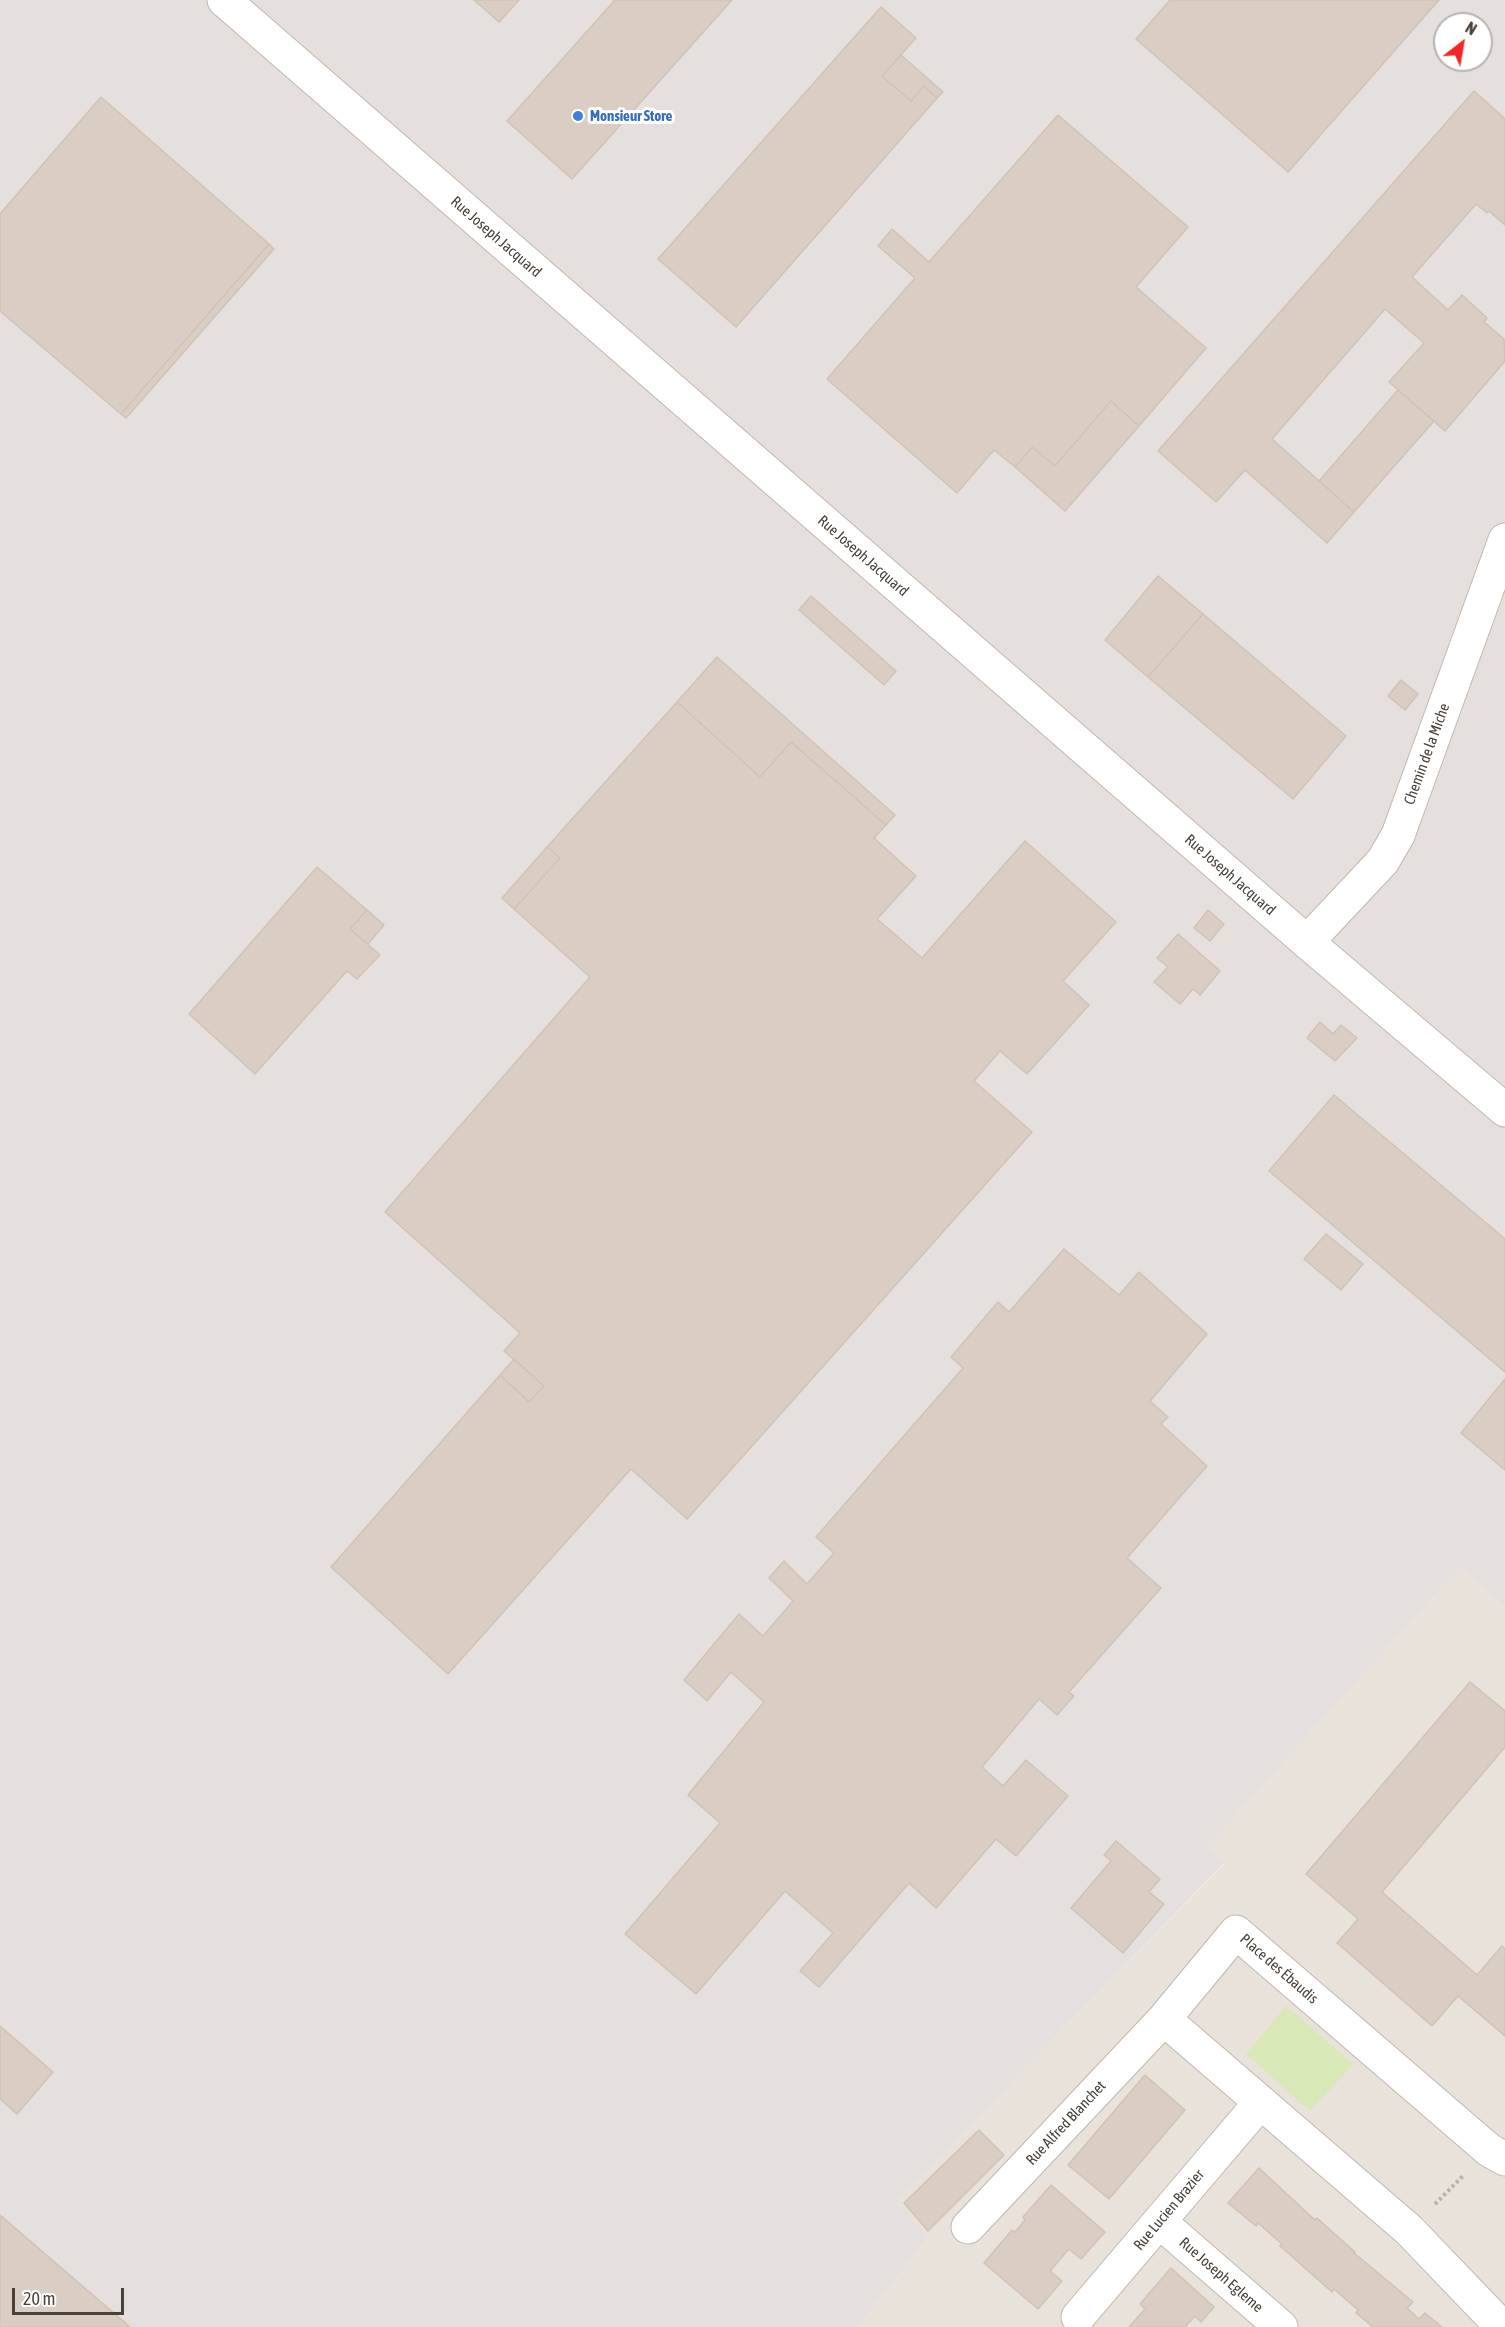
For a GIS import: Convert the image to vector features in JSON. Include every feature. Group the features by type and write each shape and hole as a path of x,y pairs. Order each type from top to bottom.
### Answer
{"street":[{"name":"Rue Joseph Jacquard","path":"224,0 1307,942 1505,1110"},
{"name":"Chemin de la Miche","path":"1307,942 1383,861 1398,835 1505,540"},
{"name":"Place des Ébaudis","path":"1164,2019 1236,1932 1497,2154"},
{"path":"1164,2019 1409,2230 1502,2327"},
{"name":"Rue Alfred Blanchet","path":"968,2227 1164,2019"},
{"name":"Rue Lucien Brazier","path":"1078,2318 1260,2103"},
{"name":"Rue Joseph Egleme","path":"1160,2222 1281,2327"}],"path":[{"path":"1409,2230 1497,2154"}],"shaded area":[{"path":"0,0 1505,0 1505,1608 1460,1568 1207,1846 1224,1863 898,2200 928,2238 858,2327 0,2327"},
{"path":"1460,1568 1505,1608 1505,2327 858,2327 928,2238 897,2200 1224,1864 1206,1846"}],"green space":[{"path":"1286,2006 1353,2064 1310,2111 1246,2054"}],"building":[{"path":"474,0 519,0 499,22"},
{"path":"615,0 732,0 572,179 507,121"},
{"path":"1170,0 1439,0 1288,172 1136,39"},
{"path":"881,7 916,38 882,76 911,101 924,86 937,98 736,327 658,259"},
{"path":"901,55 943,92 937,98 924,86 911,101 882,76"},
{"path":"1474,91 1505,119 1505,225 1489,211 1487,213 1476,204 1412,277 1448,310 1462,295 1487,318 1484,322 1504,339 1505,361 1445,431 1389,382 1424,343 1385,309 1272,439 1354,512 1327,543 1245,470 1216,502 1158,451"},
{"path":"101,97 269,244 121,414 0,311 0,214"},
{"path":"1058,115 1188,227 1136,287 1206,348 1139,426 1111,401 1055,466 1032,447 1015,467 994,450 957,493 827,379 915,278 878,246 892,229 929,262"},
{"path":"269,244 274,249 126,418 121,414"},
{"path":"1398,390 1434,421 1354,512 1319,481"},
{"path":"1111,401 1139,426 1065,511 1015,467 1032,447 1055,466"},
{"path":"1158,576 1203,614 1148,677 1105,640"},
{"path":"811,596 896,671 884,685 799,610"},
{"path":"1203,614 1346,736 1293,799 1148,677"},
{"path":"717,657 895,815 886,825 791,742 760,777 677,702"},
{"path":"1401,680 1418,694 1405,710 1388,696"},
{"path":"677,702 760,777 791,742 886,825 874,838 916,876 877,919 922,958 1025,841 1116,922 1063,981 1089,1005 1027,1074 1000,1051 974,1081 1032,1132 687,1519 631,1469 448,1674 331,1567 500,1375 529,1402 544,1386 504,1351 520,1333 385,1212 590,977 514,909 560,858 547,847"},
{"path":"547,847 560,858 514,909 502,898"},
{"path":"317,867 367,910 350,929 380,955 357,979 347,971 255,1074 189,1014"},
{"path":"367,910 384,925 368,944 350,929"},
{"path":"1208,910 1224,924 1210,941 1194,928"},
{"path":"1178,934 1220,971 1200,995 1193,989 1180,1004 1154,982 1168,967 1157,958"},
{"path":"1320,1022 1333,1034 1341,1025 1357,1038 1335,1061 1307,1038"},
{"path":"1334,1095 1505,1239 1505,1372 1269,1171"},
{"path":"1326,1234 1363,1264 1341,1290 1304,1259"},
{"path":"1064,1249 1119,1295 1139,1272 1207,1334 1150,1401 1168,1417 1161,1424 1207,1466 1127,1558 1161,1588 1069,1692 1074,1696 1057,1715 1039,1699 982,1767 1003,1786 1026,1760 1068,1796 1016,1856 996,1839 936,1908 909,1883 819,1987 800,1971 833,1933 785,1891 696,1994 625,1934 720,1823 688,1795 764,1702 731,1672 707,1701 684,1680 739,1614 763,1636 793,1601 769,1578 784,1561 807,1584 834,1553 816,1537 963,1368 951,1357 998,1302 1009,1312"},
{"path":"514,1359 544,1386 529,1402 500,1375"},
{"path":"1505,1379 1505,1470 1461,1433"},
{"path":"1470,1682 1505,1711 1505,1747 1382,1892 1477,1975 1502,1946 1505,1949 1505,2036 1458,1996 1432,2026 1337,1943 1358,1919 1306,1874"},
{"path":"1116,1841 1160,1879 1149,1892 1164,1904 1123,1953 1071,1908 1111,1861 1104,1855"},
{"path":"0,2026 53,2072 17,2114 0,2099"},
{"path":"1145,2075 1185,2110 1109,2199 1068,2165"},
{"path":"979,2130 1004,2155 928,2231 904,2203"},
{"path":"1259,2168 1315,2220 1317,2218 1354,2253 1413,2302 1407,2308 1419,2319 1425,2313 1442,2327 1373,2327 1356,2313 1358,2310 1334,2289 1332,2292 1280,2246 1282,2244 1258,2223 1256,2226 1228,2203"},
{"path":"1051,2185 1105,2232 1081,2259 1069,2249 1050,2271 1062,2281 1038,2309 984,2263 1012,2230 1015,2232 1025,2220 1023,2217"},
{"path":"0,2215 130,2327 0,2327"},
{"path":"1171,2268 1214,2307 1201,2322 1195,2316 1185,2327 1129,2327 1145,2309 1140,2304"}],"place":[{"name":"Monsieur Store","path":"578,116"}]}
